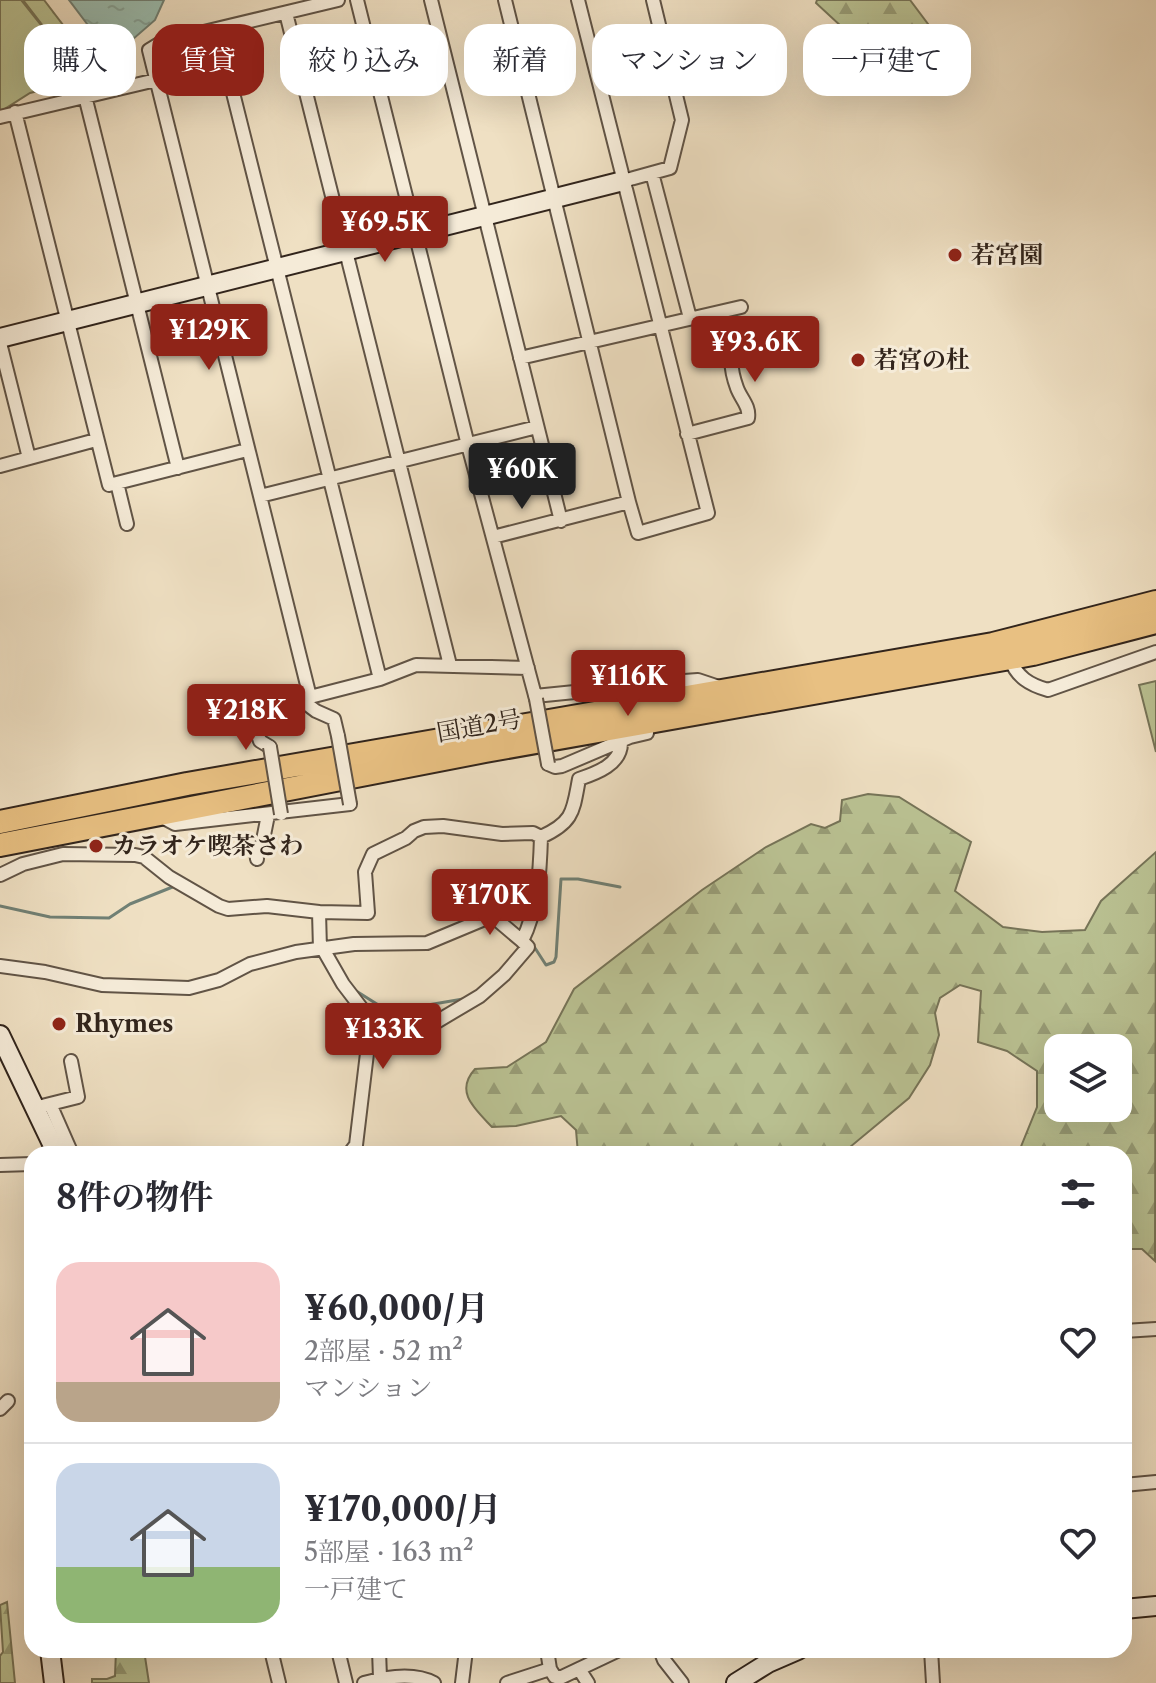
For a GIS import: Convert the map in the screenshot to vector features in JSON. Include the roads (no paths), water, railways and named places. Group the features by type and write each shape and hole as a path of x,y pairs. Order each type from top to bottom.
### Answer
{"highway":[{"name":"国道2号","path":"0,822 187,784 993,644 1156,602"},
{"name":"国道2号","path":"0,845 485,751 1010,658 1156,622"}],"street":[{"path":"239,24 338,0"},
{"path":"357,0 468,445 536,698 548,764 562,766 640,734 701,722 713,712"},
{"path":"431,0 561,521"},
{"path":"505,0 638,533 708,513 578,0"},
{"path":"29,458 0,340 670,168 682,120 653,0"},
{"path":"286,13 450,665"},
{"path":"0,117 85,96 178,468"},
{"path":"160,96 310,697"},
{"path":"234,96 380,679"},
{"path":"15,112 109,485 247,450"},
{"path":"652,173 696,318"},
{"path":"520,358 741,307"},
{"path":"687,434 748,418 749,411 737,389 730,355 739,325 696,318"},
{"path":"260,496 537,427"},
{"path":"0,466 96,440"},
{"path":"117,483 127,524"},
{"path":"493,537 629,502"},
{"path":"1010,658 1013,669 1032,686 1048,690 1156,652"},
{"path":"155,813 175,824 350,804 334,719 304,702 310,697 380,679 416,665 528,668"},
{"path":"536,698 698,680 725,690"},
{"path":"243,717 255,726 260,741 270,747 274,815 262,845 256,851 257,859"},
{"path":"541,837 570,818 577,802 579,779 614,762 621,750 621,743"},
{"path":"0,875 23,864 63,854 135,855 144,857 169,877 228,909 267,906 368,913 365,872 373,854 424,827 474,829 502,834 533,833 541,837"},
{"path":"522,941 529,927 540,877 541,837"},
{"path":"319,912 319,949 366,1014 368,1045 355,1146"},
{"path":"0,966 102,985 189,988 219,980 250,964 319,949 354,944 427,943 487,918 496,919 528,947 518,961 480,996 416,1034 368,1045"},
{"path":"0,1035 67,1146"},
{"path":"42,1106 78,1097 71,1061"},
{"path":"0,1063 40,1146"},
{"path":"42,1106 54,1146"},
{"path":"0,1165 24,1164"},
{"path":"1132,1330 1156,1329"},
{"path":"1132,1484 1156,1482"},
{"path":"1132,1608 1156,1606"},
{"path":"51,1658 54,1683"},
{"path":"63,1658 66,1683"},
{"path":"273,1658 279,1683"},
{"path":"340,1658 346,1683"},
{"path":"379,1658 380,1678"},
{"path":"462,1683 465,1658"},
{"path":"548,1658 555,1677 602,1658"},
{"path":"663,1658 682,1683"},
{"path":"741,1681 770,1658"},
{"path":"931,1658 933,1683"},
{"path":"507,1683 550,1669"},
{"path":"579,1669 588,1683"},
{"path":"364,1683 380,1678 414,1677 426,1678 434,1683"}],"water":[{"path":"69,0 164,0 155,20 136,36 136,24 87,24"}],"waterway":[{"path":"526,958 535,948 546,965 554,962 561,879 620,887"},
{"path":"0,906 50,917 109,918 130,904 175,886"},
{"path":"353,989 380,1006 416,1007 463,999"},
{"path":"926,1658 927,1683"}],"place":[{"name":"若宮園","path":"955,255"},
{"name":"若宮の杜","path":"858,360"},
{"name":"カラオケ喫茶さわ","path":"96,846"},
{"name":"Rhymes","path":"59,1024"}]}
